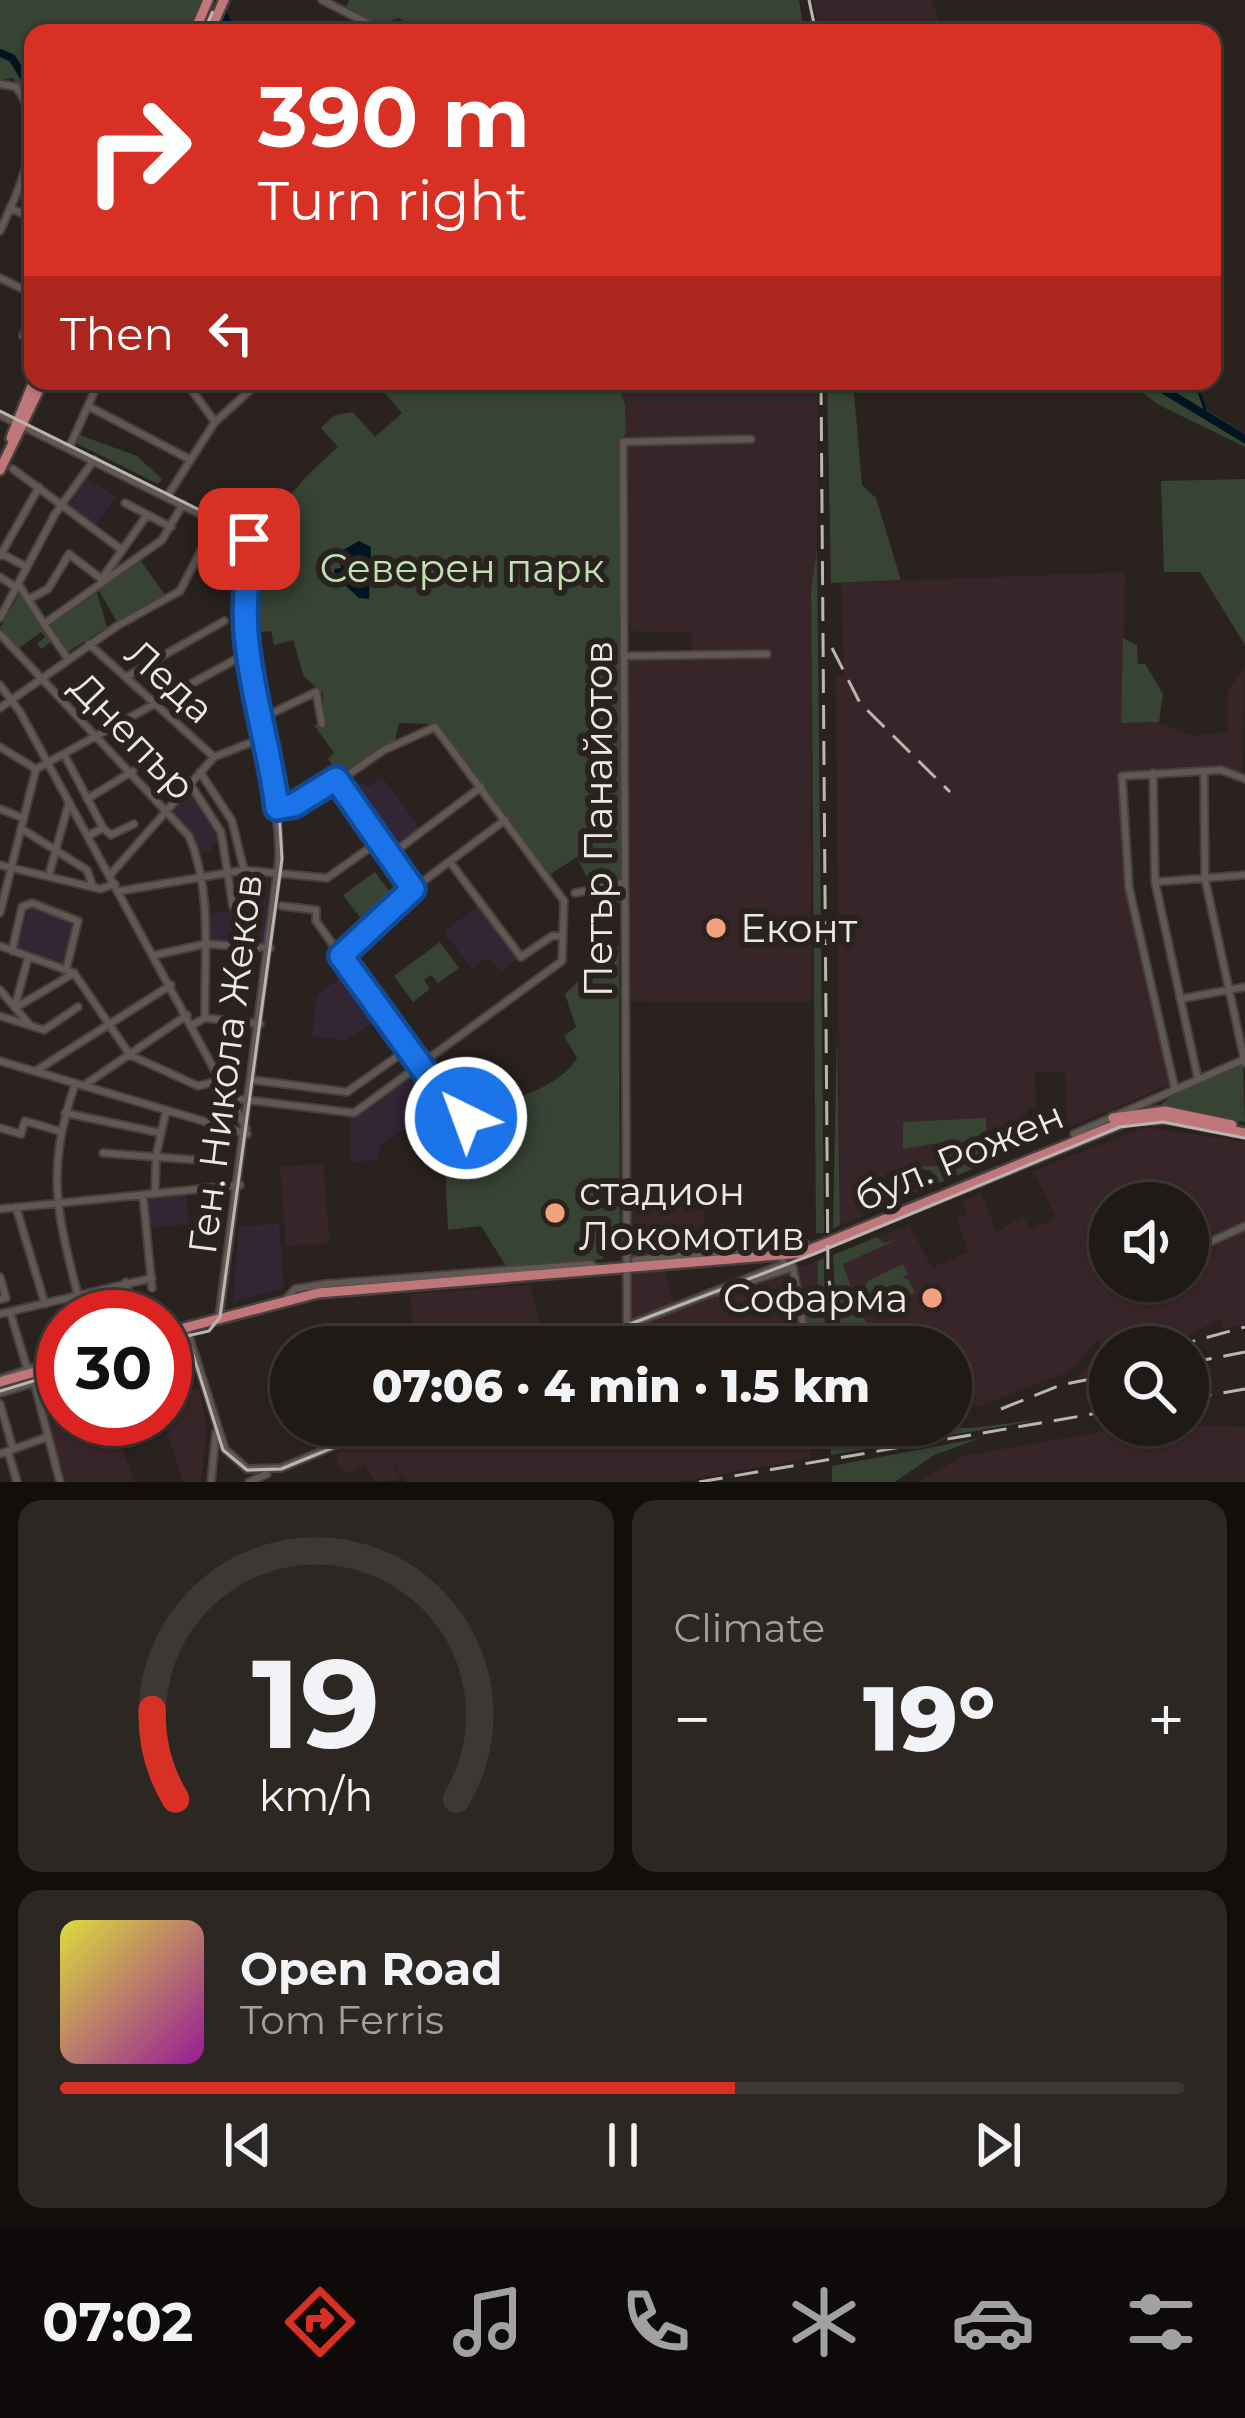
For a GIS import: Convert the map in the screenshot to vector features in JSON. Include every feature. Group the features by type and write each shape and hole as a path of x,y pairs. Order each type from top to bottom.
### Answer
{"main road":[{"path":"5,469 4,448 35,390"},
{"path":"5,469 19,424"},
{"name":"бул. Рожен","path":"625,1268 811,1246 1115,1117 1150,1111 1245,1130"},
{"name":"бул. Рожен","path":"192,1325 287,1298 780,1256 1120,1122 1167,1118 1245,1130"},
{"path":"0,1381 36,1369"}],"street":[{"path":"322,0 369,24"},
{"path":"341,10 346,0"},
{"path":"0,84 12,83 24,102"},
{"path":"0,231 24,164"},
{"path":"10,208 24,214"},
{"path":"69,448 95,390"},
{"path":"191,390 215,422"},
{"path":"168,496 215,422 250,390"},
{"path":"88,406 189,459"},
{"path":"0,415 246,537 260,530 280,496"},
{"name":"Петър Панайотов","path":"627,1325 623,442 751,439"},
{"path":"0,618 55,514 94,460"},
{"path":"5,469 139,555"},
{"path":"23,565 0,554 39,488"},
{"path":"125,503 171,527"},
{"path":"44,624 139,555 171,527 183,504"},
{"path":"100,583 147,515"},
{"path":"0,708 89,644 180,592 216,521"},
{"name":"Ген. Никола Жеков","path":"219,1317 279,873 277,808 242,596 254,549 246,537"},
{"path":"29,599 48,590 71,554 100,583"},
{"path":"0,577 29,599 68,658"},
{"path":"126,676 224,621"},
{"name":"Днепър","path":"0,634 168,808 189,836 201,878 205,1018"},
{"name":"Леда","path":"89,644 214,758"},
{"path":"0,913 36,769 249,652"},
{"path":"625,656 767,654"},
{"path":"0,685 171,985 247,1133"},
{"path":"262,718 316,692 322,724"},
{"path":"232,1098 250,1104 354,1113 559,964 564,901 435,727 294,805 277,808"},
{"path":"110,875 214,758 265,736"},
{"path":"0,747 36,769"},
{"path":"64,754 104,828 111,835 134,824"},
{"path":"1204,770 1204,879 1244,1060"},
{"path":"1174,1089 1129,888 1123,775 1204,770 1245,778"},
{"path":"87,799 133,771"},
{"path":"200,772 232,821 244,870"},
{"path":"1153,773 1155,882 1198,1079"},
{"path":"336,779 413,889"},
{"path":"190,784 217,821 231,873 233,907"},
{"path":"388,856 481,787"},
{"path":"50,871 69,802"},
{"path":"0,808 23,818"},
{"path":"341,956 413,889 505,820"},
{"path":"88,836 104,828"},
{"path":"25,831 87,871 93,887"},
{"path":"0,865 93,887 117,888 244,870 327,878 378,842"},
{"path":"450,862 521,957 552,935 563,936"},
{"path":"1155,882 1245,875"},
{"path":"575,893 625,882"},
{"path":"12,951 22,907 32,903 78,921 70,972 15,1008"},
{"path":"282,906 316,910 316,921 408,1049 466,1118"},
{"path":"154,956 206,944 270,948"},
{"path":"0,946 70,972 130,1055 198,1086 222,1079"},
{"path":"15,1008 28,958"},
{"path":"35,1071 171,985"},
{"path":"1180,999 1245,987"},
{"path":"0,990 32,1026"},
{"path":"0,1016 44,1030 78,1006"},
{"path":"76,1290 54,1203 59,1131 65,1113 79,1085 187,1015"},
{"path":"192,1025 205,1018 260,1024"},
{"path":"253,1080 346,1092 408,1049"},
{"name":"бул. Рожен","path":"1074,1134 1244,1060"},
{"path":"0,1061 247,1133"},
{"path":"52,1064 55,1077"},
{"path":"155,1194 155,1156 166,1111"},
{"path":"65,1113 161,1133"},
{"path":"0,1127 21,1133 25,1121 59,1131"},
{"path":"104,1153 224,1162"},
{"path":"0,1209 240,1185"},
{"path":"143,1195 152,1288"},
{"path":"16,1207 41,1290"},
{"path":"1209,1242 1245,1226"},
{"path":"789,1268 802,1250"},
{"name":"бул. Рожен","path":"635,1260 802,1250"},
{"path":"627,1325 784,1264 780,1256"},
{"name":"бул. Рожен","path":"287,1298 295,1289 326,1283 591,1264 597,1269"},
{"path":"714,1292 793,1267 803,1326"},
{"path":"0,1276 3,1299"},
{"path":"99,1290 152,1278"},
{"path":"126,1282 128,1290"},
{"name":"бул. Рожен","path":"241,1311 316,1296"},
{"path":"0,1314 36,1306"},
{"path":"10,1312 27,1368"},
{"path":"192,1346 226,1452 238,1465 260,1472 281,1468"},
{"path":"0,1381 36,1366"},
{"path":"0,1393 34,1382 36,1390"},
{"path":"0,1404 17,1482"},
{"path":"211,1482 217,1426"},
{"path":"7,1451 36,1441"},
{"path":"50,1446 60,1482"},
{"path":"249,1482 334,1446"}],"shaded area":[{"path":"812,0 931,0 940,24 819,24"},
{"path":"620,390 818,390 817,549 811,590 811,1002 631,1001 629,657 692,656 692,633 630,631 625,404"},
{"path":"86,479 116,496 94,528 68,507"},
{"path":"1125,572 1122,723 1159,722 1193,736 1228,732 1228,691 1245,666 1243,775 1223,768 1120,773 1130,901 1171,1084 1067,1128 1065,1072 1035,1072 1036,1106 1026,1112 1037,1142 1021,1142 1017,1150 981,1166 903,1167 904,1172 886,1173 882,1207 840,1225 836,679 844,673 841,583"},
{"path":"382,777 420,828 391,850 342,788 352,780 368,787"},
{"path":"190,788 211,814 221,840 211,846 212,851 197,853 171,808"},
{"path":"249,874 269,877 264,944 207,942 206,914 251,908"},
{"path":"30,905 76,922 65,964 16,951"},
{"path":"479,905 519,958 502,971 486,958 472,969 444,932"},
{"path":"348,972 381,1018 345,1040 312,1036 317,995"},
{"path":"422,1070 451,1112 426,1130 401,1131 380,1145 378,1160 351,1162 350,1118"},
{"path":"1145,1127 1245,1142 1245,1325 1224,1329 1221,1319 1206,1326 1089,1326 1089,1350 1070,1371 978,1407 972,1405 972,1326 870,1326 861,1315 839,1253 909,1225 932,1268 968,1252 957,1219 967,1214 962,1201 981,1193 997,1232 1023,1216 1030,1230 1056,1218 1033,1171"},
{"path":"323,1164 330,1243 286,1246 280,1166"},
{"path":"186,1195 189,1224 149,1228 146,1199"},
{"path":"627,1200 704,1201 705,1225 714,1226 714,1248 629,1259"},
{"path":"279,1224 284,1288 233,1302 239,1226"},
{"path":"818,1261 818,1301 797,1306 800,1326 630,1326 629,1274 664,1270 676,1310"},
{"path":"530,1285 541,1326 413,1326 410,1294"},
{"path":"199,1387 207,1428 201,1482 183,1482 172,1446 192,1446 192,1389"},
{"path":"1209,1426 1245,1427 1245,1482 918,1482 964,1456 1089,1434 1089,1446 1209,1446"},
{"path":"54,1446 121,1446 135,1482 63,1482"},
{"path":"351,1446 810,1446 811,1458 677,1482 405,1482 392,1459 401,1480 375,1482 365,1465 345,1474 334,1453"}],"green space":[{"path":"0,0 202,0 194,24 24,24 24,97 13,78 0,80"},
{"path":"349,0 799,0 803,24 410,24 398,18 375,24 345,9"},
{"name":"Северен парк","path":"620,390 626,434 620,441 623,872 619,903 599,903 577,857 549,875 436,724 399,723 395,741 341,777 328,759 334,753 314,725 324,724 323,693 304,677 293,640 274,645 271,631 251,634 250,577 267,528 298,486 338,447 321,428 335,415 353,412 375,437 402,413 383,391"},
{"path":"827,390 854,390 862,485 876,498 901,580 831,583"},
{"path":"1139,390 1198,390 1205,409 1245,434 1245,447 1159,405"},
{"path":"77,434 137,456 162,479 158,484 74,442"},
{"path":"1245,479 1245,645 1200,572 1164,572 1161,481"},
{"path":"817,549 824,1233 816,1233 811,590"},
{"path":"141,561 165,595 117,622 98,589"},
{"path":"21,591 51,642 41,649 37,644 45,637 41,632 18,649 0,628"},
{"path":"97,593 107,627 68,652 49,623"},
{"path":"1123,638 1137,645 1138,664 1145,664 1163,694 1159,722 1121,723"},
{"path":"375,872 393,896 366,925 343,895"},
{"path":"440,942 459,968 438,983 431,975 424,980 430,989 413,1002 394,976"},
{"path":"619,946 620,1238 602,1244 603,1259 506,1266 481,1226 448,1230 443,1125 532,1092 565,1072 577,1058 564,1036 576,1027 565,994 594,966 595,947"},
{"path":"837,1026 840,1225 833,1229"},
{"path":"1243,1063 1245,1122 1158,1107 1179,1090"},
{"path":"986,1118 987,1163 905,1197 904,1180 932,1179 932,1171 903,1166 943,1166 943,1148 938,1143 903,1149 903,1122"},
{"path":"877,1237 883,1243 896,1240 843,1264 861,1315 870,1326 840,1326 833,1255"},
{"path":"824,1258 825,1326 807,1326 804,1303 818,1301 818,1261"},
{"path":"903,1264 908,1274 902,1279 908,1279 915,1293 884,1307 868,1304 863,1295 867,1281"},
{"path":"1046,1419 972,1431 972,1428"},
{"path":"831,1446 885,1446 831,1455"},
{"path":"959,1446 934,1455 895,1482 832,1482 832,1466"}],"water":[{"path":"359,541 371,547 369,599 359,598 335,576 334,569 341,568 338,553"}],"waterway":[{"path":"216,0 228,24"},
{"path":"0,53 12,58 24,77"},
{"path":"1164,390 1245,439"},
{"path":"1198,390 1205,409"}],"tram line":[{"path":"0,411 246,533 257,546 245,613 278,793 282,859 220,1317 209,1331 192,1335"},
{"path":"625,1326 814,1254 1120,1127 1163,1122 1245,1138"},
{"path":"192,1351 223,1450 247,1470 281,1469 337,1446"},
{"path":"0,1391 36,1380"}],"railway":[{"path":"207,24 218,0"},
{"path":"809,0 814,24"},
{"path":"821,390 828,1276 839,1326"},
{"path":"832,648 860,703 950,792"},
{"path":"1209,1337 1245,1327"},
{"path":"1209,1359 1245,1352"},
{"path":"1001,1409 1089,1379"},
{"path":"1209,1395 1245,1389"},
{"path":"699,1482 1089,1415"}],"place":[{"name":"Еконт","path":"716,928"},
{"name":"стадион Локомотив","path":"555,1213"},
{"name":"Софарма","path":"932,1298"}],"route":[{"path":"249,539 254,549 244,582 243,620 277,808 294,805 336,779 413,889 383,912 366,938 341,956 447,1102 466,1118"}]}
